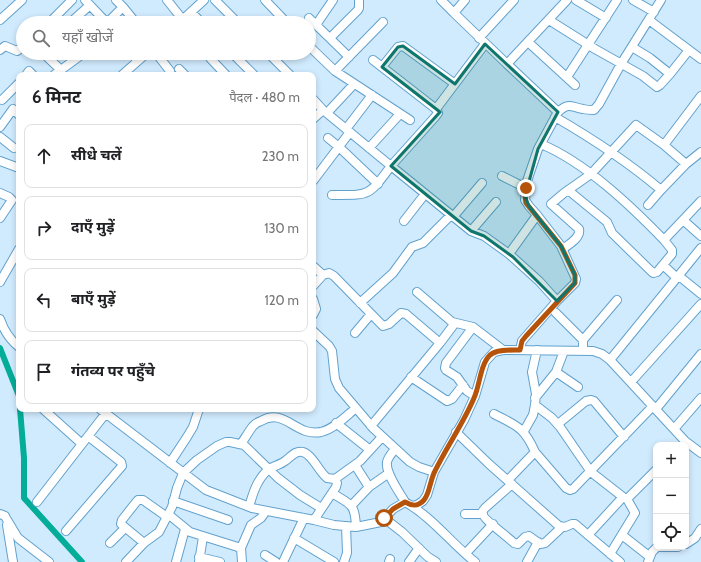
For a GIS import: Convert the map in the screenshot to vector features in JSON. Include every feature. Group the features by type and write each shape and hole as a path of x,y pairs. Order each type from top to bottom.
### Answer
{"street":[{"path":"0,20 22,0"},
{"path":"61,16 72,0"},
{"path":"116,0 130,16"},
{"path":"167,0 178,16"},
{"path":"187,16 204,0"},
{"path":"215,0 231,16"},
{"path":"265,0 280,16"},
{"path":"333,0 316,25 349,57"},
{"path":"330,38 358,10 359,0"},
{"path":"442,0 557,114 641,172 661,190"},
{"path":"454,13 465,0"},
{"path":"436,109 455,84 482,41 514,0"},
{"path":"508,64 567,0"},
{"path":"576,0 606,18"},
{"path":"567,78 617,0"},
{"path":"633,0 654,12"},
{"path":"520,350 522,341 575,283 576,279 563,249 537,215 528,206 525,200 526,188 540,144 557,114 565,106 584,110 594,110 661,0"},
{"path":"76,16 87,2 100,16"},
{"path":"114,16 123,8"},
{"path":"191,12 195,16"},
{"path":"549,20 588,45 639,74 657,87 670,74 689,50"},
{"path":"649,20 701,59"},
{"path":"335,71 383,22"},
{"path":"528,42 575,84"},
{"path":"0,50 5,46 16,51"},
{"path":"382,67 398,47 403,46 455,84"},
{"path":"632,47 650,58 670,74"},
{"path":"316,53 335,71 410,120"},
{"path":"48,60 57,72 74,60"},
{"path":"161,60 170,72"},
{"path":"212,60 223,72"},
{"path":"239,60 251,72"},
{"path":"275,60 287,72"},
{"path":"332,195 365,194 371,191 438,113 436,109 373,60"},
{"path":"125,72 138,61"},
{"path":"316,117 325,111 354,84"},
{"path":"0,127 16,112 1,99 16,85"},
{"path":"316,177 339,147 372,95"},
{"path":"664,145 701,96"},
{"path":"316,102 348,131 471,231 484,236 509,254 558,301"},
{"path":"369,148 400,114"},
{"path":"563,249 578,237 580,232 551,204 591,174 636,125 664,145 686,164"},
{"path":"0,137 14,148"},
{"path":"328,138 378,184"},
{"path":"540,144 564,156 591,174 637,213 664,240 673,252 671,256 655,273 651,272 612,232 607,222 568,190"},
{"path":"648,205 686,164 701,152"},
{"path":"0,161 16,167"},
{"path":"502,176 526,188"},
{"path":"360,302 393,273 412,247 423,243 452,216 482,183"},
{"path":"0,193 12,200 0,218"},
{"path":"404,221 425,194"},
{"path":"664,240 701,201"},
{"path":"471,231 496,202"},
{"path":"509,254 537,215"},
{"path":"683,220 701,236"},
{"path":"610,360 701,248"},
{"path":"0,282 16,254"},
{"path":"663,266 701,294"},
{"path":"316,269 323,275"},
{"path":"316,283 323,275 329,273 334,276 383,326 389,324 401,313 406,314 440,343"},
{"path":"417,292 456,324 464,324 473,327 503,350"},
{"path":"583,351 583,340 617,300"},
{"path":"631,382 701,304"},
{"path":"556,313 583,340"},
{"path":"354,333 371,314"},
{"path":"0,319 10,340 16,345"},
{"path":"371,426 456,324"},
{"path":"473,327 445,366 446,370 457,377 467,391 475,396"},
{"path":"316,334 332,351 334,374 337,383 371,426 382,438 414,465 434,472"},
{"path":"104,412 206,490 249,508 334,525 356,527 381,522 393,509 409,504 417,505 423,501 427,495 434,472 475,396 485,362 494,352 503,350 564,350 592,351 602,354 610,360 674,429 682,442"},
{"path":"524,431 533,415 535,401 532,376 537,350"},
{"path":"535,401 556,372 564,350"},
{"path":"494,414 515,424 524,431 535,452 568,489 573,489 654,408 701,354"},
{"path":"556,372 578,387"},
{"path":"411,377 447,401 452,399 463,385"},
{"path":"674,429 701,398"},
{"path":"558,424 586,401 591,400 624,437"},
{"path":"535,401 558,424 591,472 625,498 635,514 610,554"},
{"path":"241,444 256,424 274,412 279,417 302,430 308,432 322,432 329,429 356,408"},
{"path":"46,412 82,444"},
{"path":"37,502 88,436 102,412"},
{"path":"170,463 193,426 197,412"},
{"path":"336,424 370,450"},
{"path":"456,432 489,464 562,527"},
{"path":"66,531 122,466 120,462 88,436"},
{"path":"249,508 257,483 269,468 280,465 295,452 302,452 308,455 320,472 327,478 335,479 355,465 382,438"},
{"path":"126,562 144,543 159,532 168,516 183,473 197,460 217,446 230,442 244,445 278,478 321,508"},
{"path":"689,446 701,453"},
{"path":"395,449 388,458 387,465 393,482 409,504 476,562"},
{"path":"483,514 484,508 510,482 535,452"},
{"path":"355,465 369,487"},
{"path":"351,506 369,487 390,473"},
{"path":"588,535 653,473"},
{"path":"314,520 337,484 335,479"},
{"path":"332,492 351,506 355,513 356,527"},
{"path":"144,543 121,524 122,520 138,500 143,500 185,529 203,537 241,548"},
{"path":"173,501 228,520"},
{"path":"242,562 241,548 250,525 261,518 266,511"},
{"path":"465,514 483,514 516,544 520,543 525,537 529,536 538,542 545,543 562,527 575,524 620,562"},
{"path":"3,516 13,562"},
{"path":"3,516 18,538 49,562"},
{"path":"283,562 304,518"},
{"path":"384,518 436,562"},
{"path":"466,553 493,524"},
{"path":"344,562 346,553 346,526"},
{"path":"110,543 125,528"},
{"path":"176,562 185,529"},
{"path":"689,542 695,538 701,529"},
{"path":"622,535 649,560 654,550"},
{"path":"203,537 199,559 220,562"},
{"path":"294,538 334,562"},
{"path":"528,562 538,542"},
{"path":"409,562 419,548"},
{"path":"265,555 276,562"}],"highlighted area":[{"path":"485,44 558,112 538,149 525,196 529,206 561,246 575,275 575,283 557,301 513,257 484,236 471,231 391,166 440,112 382,67 398,47 403,46 455,84"}],"waterway":[{"path":"0,348 16,388"},
{"path":"20,412 24,458 24,498 82,562"}],"route":[{"path":"384,518 393,509 405,502 412,506 417,505 423,501 427,495 434,472 464,420 475,396 485,362 489,356 494,352 503,350 520,350 522,341 526,336 575,283 575,275 561,246 526,203 526,188"}]}
